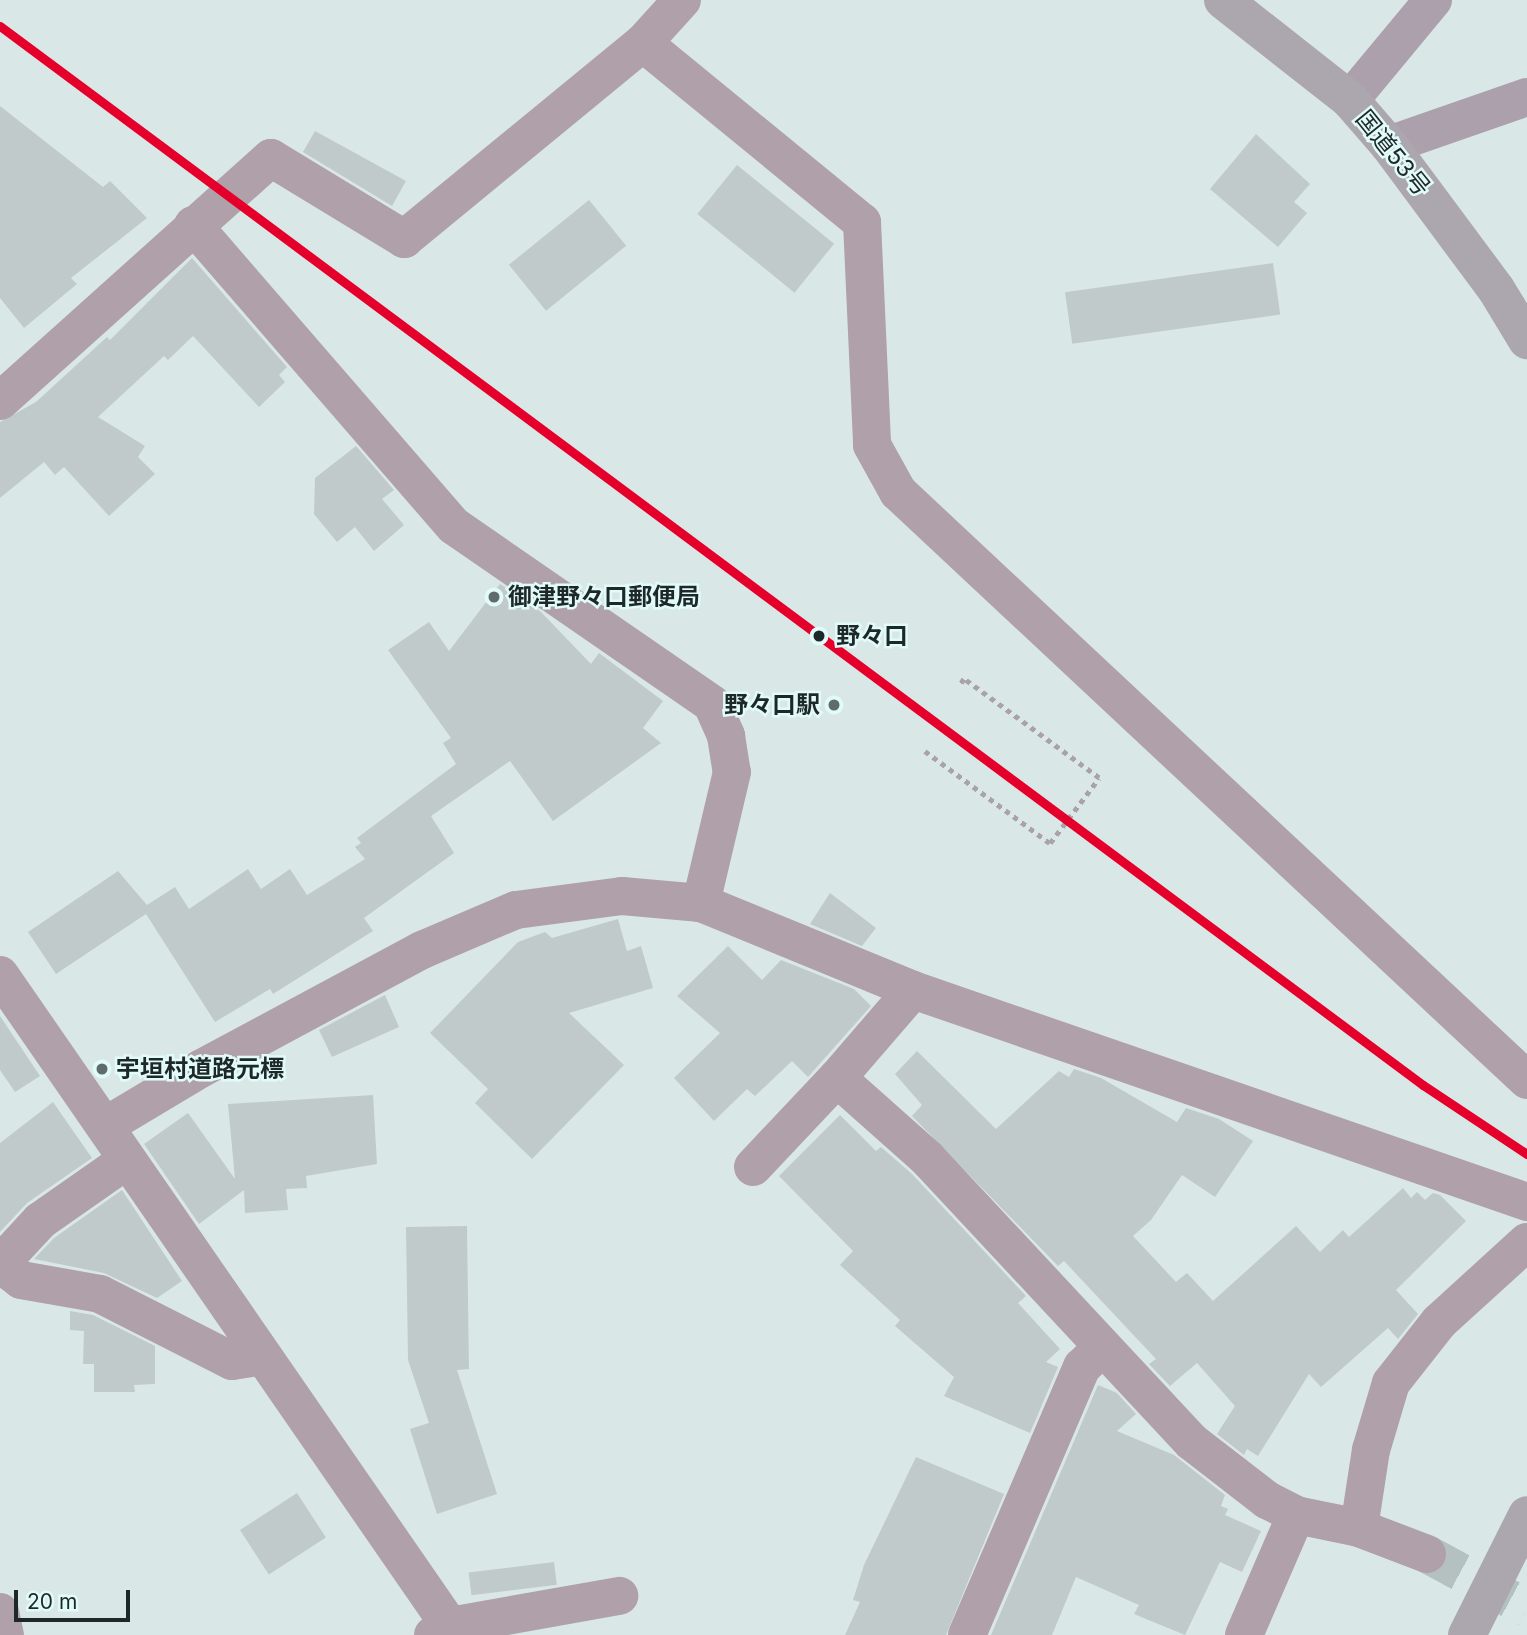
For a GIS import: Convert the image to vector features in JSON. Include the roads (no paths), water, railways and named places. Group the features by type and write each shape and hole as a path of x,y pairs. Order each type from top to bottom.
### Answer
{"highway":[{"name":"国道53号","path":"1223,0 1350,100 1389,145 1496,289 1527,340"},
{"path":"1467,1635 1527,1515"}],"main road":[{"path":"1350,100 1433,0"},
{"path":"1389,145 1527,97"}],"street":[{"path":"0,401 193,225 271,158 404,239 643,43 682,0"},
{"path":"643,43 862,222 865,381 872,444 898,492 1527,1080"},
{"path":"193,225 454,526 712,704 726,736 732,772 701,903"},
{"path":"105,1126 202,1068 422,950 516,910 622,896 701,903 913,990 1527,1202"},
{"path":"0,975 262,1356 446,1632 619,1596"},
{"path":"754,1167 837,1079 913,990"},
{"path":"837,1079 927,1158 1192,1442 1267,1500 1296,1515 1359,1528 1427,1554"},
{"path":"127,1160 40,1221 0,1264 21,1280 100,1294 232,1361 262,1356"},
{"path":"1359,1528 1371,1450 1391,1383 1439,1322 1527,1242"},
{"path":"967,1635 1082,1367 1102,1348"},
{"path":"1244,1635 1296,1515"},
{"path":"0,1612 5,1635"}],"tunnel":[{"path":"1427,1554 1527,1608"}],"place":[{"name":"御津野々口郵便局","path":"494,597"},
{"name":"野々口","path":"819,636"},
{"name":"野々口駅","path":"834,705"},
{"name":"宇垣村道路元標","path":"102,1069"}]}
